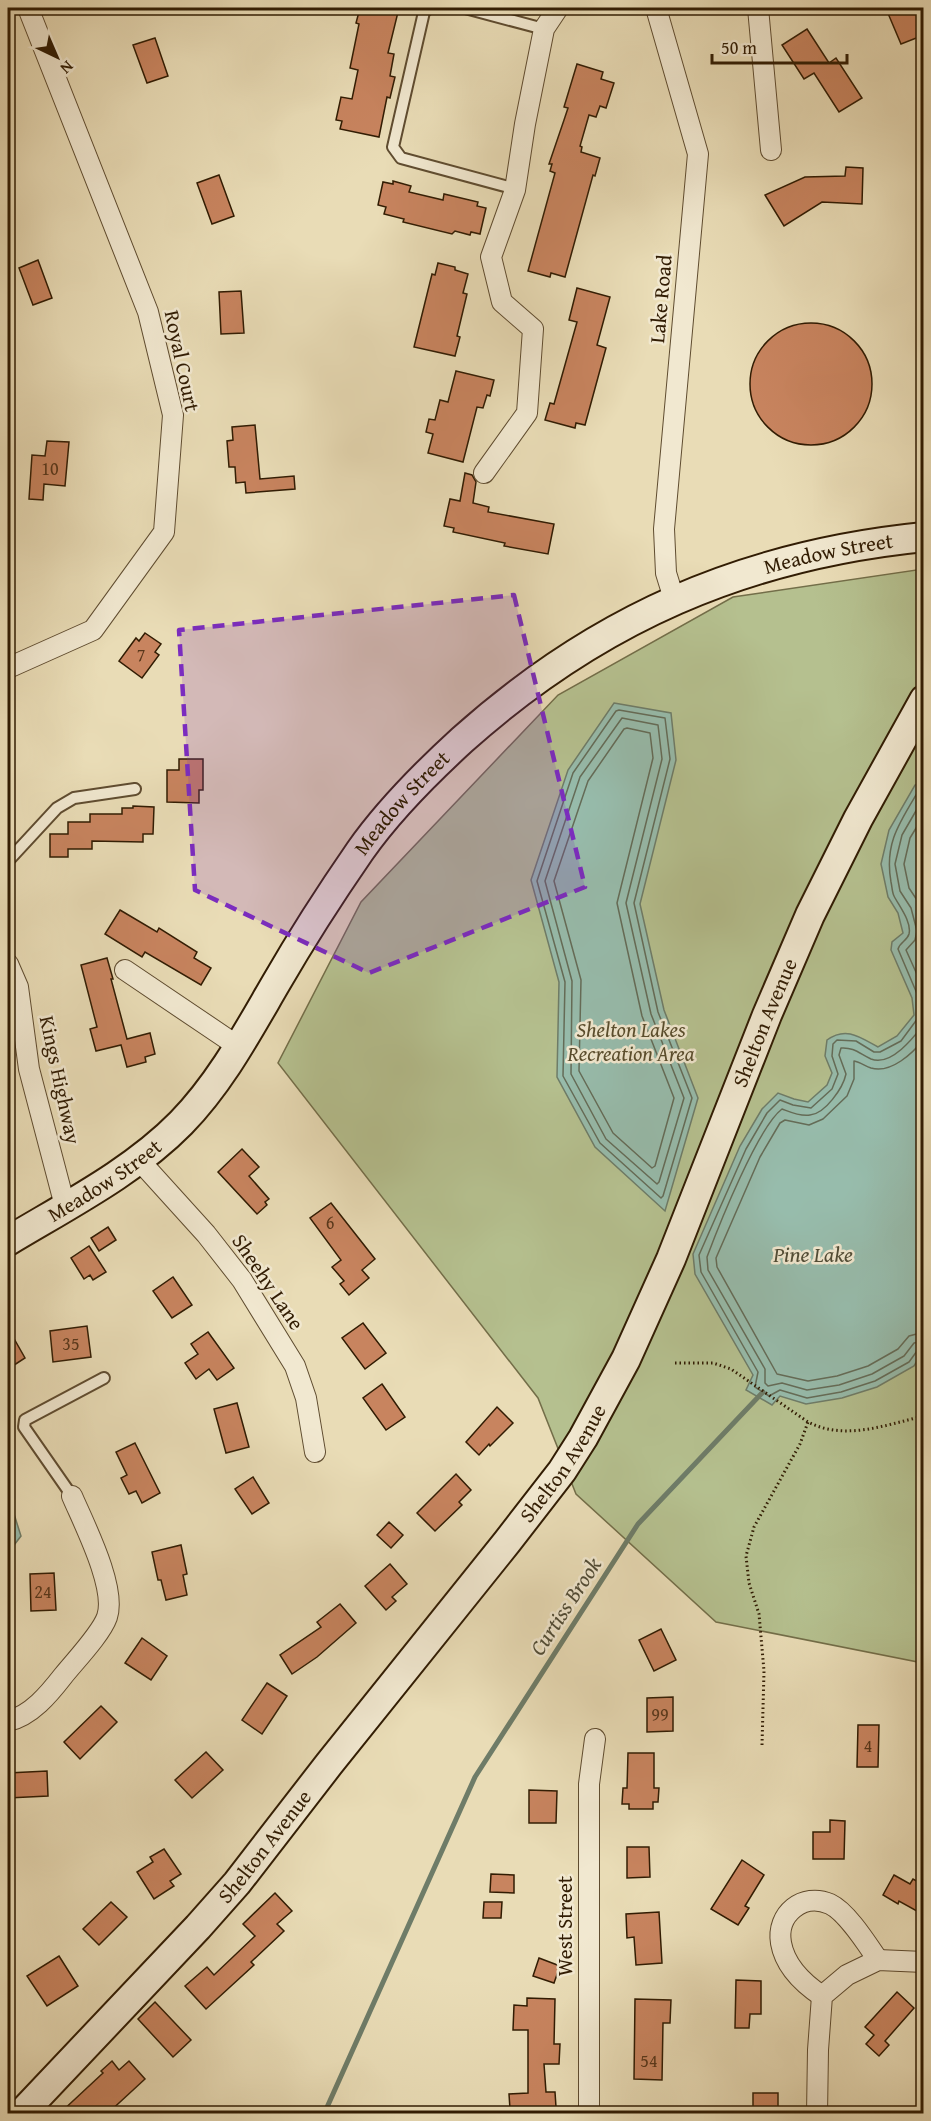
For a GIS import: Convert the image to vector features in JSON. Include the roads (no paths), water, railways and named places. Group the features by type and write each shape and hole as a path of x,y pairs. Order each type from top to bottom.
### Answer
{"main road":[{"name":"Meadow Street","path":"8,1242 139,1160 181,1123 210,1090 239,1047 282,974 362,849 426,772 494,711 549,670 611,631 674,599 731,578 806,556 868,543 924,537"},
{"name":"Shelton Avenue","path":"21,2114 198,1928 237,1883 520,1525 578,1446 613,1384 663,1279 767,1015 823,886 924,700"}],"street":[{"name":"Royal Court","path":"8,668 93,630 164,532 173,415 148,312 28,8"},
{"path":"484,473 526,413 532,329 502,302 490,257 516,189 525,124 544,29 558,8"},
{"name":"Lake Road","path":"656,8 698,154 664,529 666,573 674,599"},
{"path":"758,8 771,150"},
{"name":"Kings Highway","path":"8,964 29,1069 65,1206"},
{"path":"125,970 239,1047"},
{"name":"Sheehy Lane","path":"139,1160 206,1234 242,1280 295,1366 306,1398 315,1452"},
{"path":"8,1721 36,1706 57,1684 107,1618 110,1601 105,1576 72,1496"},
{"name":"West Street","path":"589,2114 589,1784 595,1739"},
{"path":"822,1996 810,1988 791,1968 781,1942 784,1920 790,1909 810,1900 831,1904 878,1960"},
{"path":"817,2114 822,1996 847,1975 878,1960 924,1962"}],"lane":[{"path":"429,8 424,12 393,147 401,158 516,189"},
{"path":"465,8 544,29"},
{"path":"8,861 57,808 74,798 135,789"},
{"path":"72,1496 24,1427 25,1420 104,1378"}],"water":[{"path":"614,703 671,713 676,760 640,904 664,1010 698,1098 665,1211 595,1147 557,1077 559,982 531,880 568,770"},
{"name":"Pine Lake","path":"923,781 923,1351 914,1366 877,1387 842,1398 806,1404 780,1396 772,1405 746,1390 753,1375 695,1274 693,1254 740,1146 762,1109 778,1093 808,1102 827,1085 832,1073 825,1056 827,1040 847,1033 878,1047 897,1036 914,1015 912,998 891,950 892,942 903,933 898,913 888,897 881,864 889,830 915,785"},
{"path":"8,1508 14,1514 21,1536 8,1553"}],"waterway":[{"name":"Curtiss Brook","path":"324,2114 475,1777 638,1524 763,1392"}],"park label":[{"name":"Shelton Lakes Recreation Area","path":"631,1042"}]}
